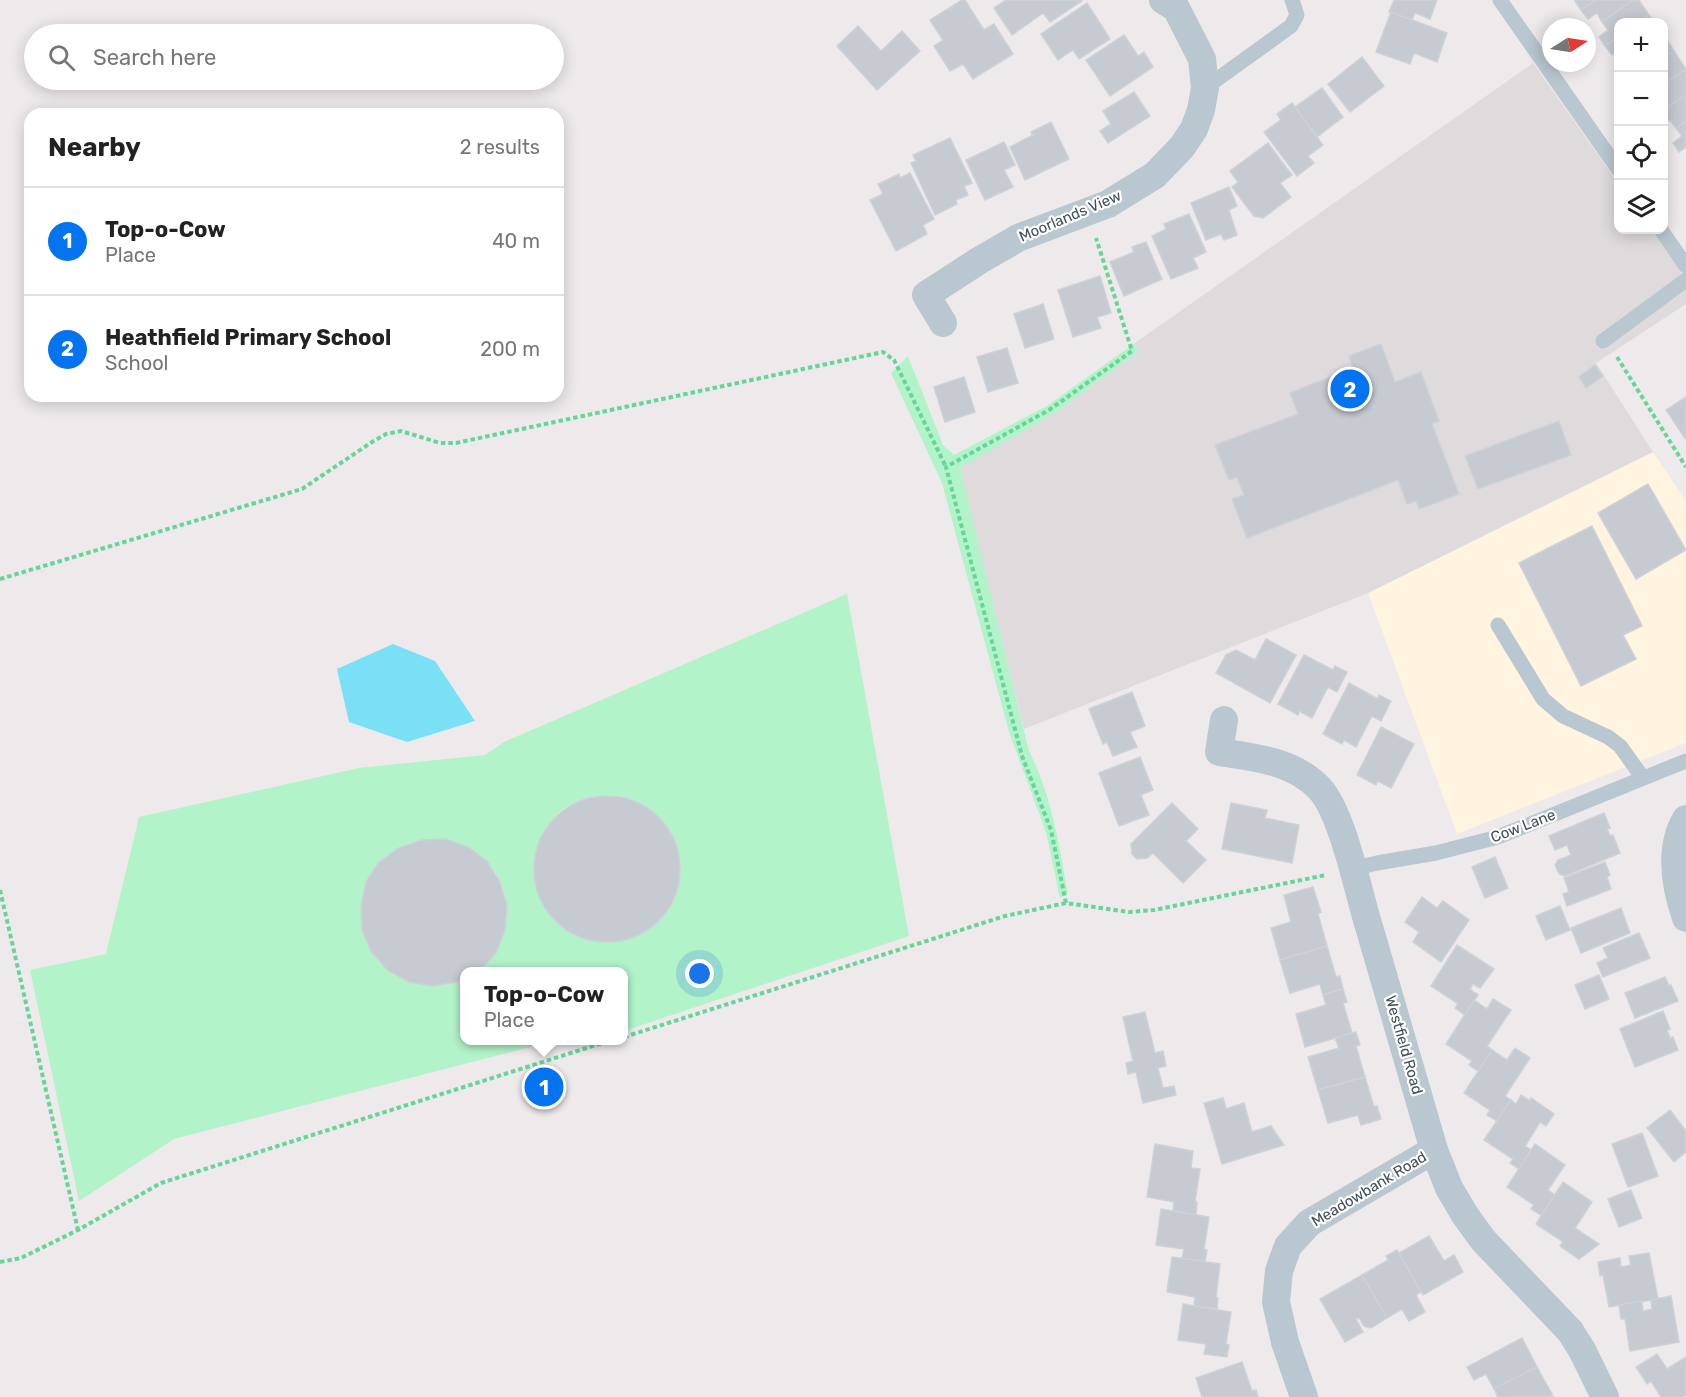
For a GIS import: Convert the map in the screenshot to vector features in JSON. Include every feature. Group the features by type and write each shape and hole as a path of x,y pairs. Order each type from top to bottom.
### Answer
{"street":[{"name":"Moorlands View","path":"943,323 926,295 1018,238 1108,204 1155,175 1182,147 1194,129 1201,110 1205,88 1202,59 1176,3"},
{"name":"Westfield Road","path":"1224,720 1219,752 1289,766 1320,789 1332,806 1353,869 1434,1150 1449,1188 1483,1240 1570,1331 1605,1397"},
{"path":"1686,819 1677,836 1674,858 1681,904 1686,918"},
{"name":"Meadowbank Road","path":"1304,1397 1285,1342 1276,1302 1279,1271 1288,1246 1309,1223 1434,1150"}],"lane":[{"path":"1205,88 1291,26 1297,15 1292,0"},
{"path":"1500,0 1614,163"},
{"path":"1663,234 1686,266"},
{"path":"1604,340 1686,280"},
{"path":"1498,625 1543,699 1563,716 1608,737 1620,746 1643,778"},
{"name":"Cow Lane","path":"1353,869 1436,853 1498,837 1686,761"}],"path":[{"path":"946,467 1049,410 1132,351 1088,212"},
{"path":"1604,340 1686,467"},
{"path":"0,579 302,489 387,434 401,431 440,443 456,443 883,352 894,360 946,467 1022,756 1051,830 1066,903"},
{"path":"628,1036 1005,916 1066,903 1129,912 1154,910 1353,869"},
{"path":"0,890 78,1230"},
{"path":"0,1262 21,1258 78,1230 161,1183 599,1045"}],"shaded area":[{"path":"1533,63 1614,177 1614,234 1654,234 1686,278 1686,304 1596,363 1653,452 1368,593 1024,729 959,468 1050,416 1138,352 1135,343"},
{"path":"1653,452 1686,501 1686,743 1457,834 1368,593"}],"green space":[{"path":"1135,343 1138,352 1050,416 960,468 1029,751 1044,785 1054,821 1068,894 1060,898 1046,832 1009,732 942,483 891,373 908,356 943,445 954,455 1047,406"},
{"path":"847,594 909,936 628,1030 628,967 481,967 494,955 505,930 504,893 495,871 479,856 453,844 433,839 415,841 397,849 380,862 366,885 362,903 362,921 364,934 373,953 386,969 410,979 434,986 460,980 460,1045 532,1045 530,1047 174,1139 79,1201 30,970 106,954 139,817 359,768 485,755 504,742","holes":["594,796 614,796 635,801 646,807 669,830 679,852 680,875 674,898 661,917 642,932 618,940 590,939 577,935 564,927 548,912 539,892 535,863 542,834 560,811 573,803"]}],"water":[{"path":"393,644 435,661 475,721 407,742 349,722 337,669"}],"building":[{"path":"965,0 984,30 994,24 1013,54 973,79 963,64 950,71 934,46 943,40 930,20"},
{"path":"1006,0 1082,1 1050,22 1043,13 1012,35 994,8"},
{"path":"1394,0 1437,0 1430,19 1415,13 1412,20 1389,12"},
{"path":"1576,0 1596,0 1581,10"},
{"path":"1596,0 1633,0 1602,22 1597,13 1587,18 1581,10"},
{"path":"1633,0 1639,0 1649,15 1645,18 1614,18 1614,40 1605,46 1599,37 1608,30 1602,22"},
{"path":"1087,3 1110,39 1079,59 1073,50 1058,60 1041,34"},
{"path":"1391,12 1447,33 1437,62 1414,53 1410,64 1376,52"},
{"path":"858,26 881,51 902,31 920,51 877,90 837,46"},
{"path":"1124,35 1138,56 1144,52 1153,67 1110,96 1086,60"},
{"path":"1614,40 1614,53 1612,55 1605,46"},
{"path":"1668,41 1674,51 1668,55"},
{"path":"1674,51 1686,69 1668,81 1668,72 1668,55"},
{"path":"1362,57 1384,86 1350,112 1328,84"},
{"path":"1686,69 1686,95 1668,107 1668,81"},
{"path":"1322,88 1343,117 1317,137 1295,107"},
{"path":"1134,92 1150,116 1108,143 1100,131 1111,124 1103,111"},
{"path":"1686,95 1686,121 1676,128 1670,120 1668,121 1668,107"},
{"path":"1292,103 1323,145 1308,156 1314,163 1297,176 1264,132 1281,120 1277,114"},
{"path":"1686,121 1686,147 1679,152 1673,143 1682,136 1676,128"},
{"path":"1051,122 1069,159 1025,180 1010,147 1033,135 1031,132"},
{"path":"950,138 972,183 964,186 968,195 956,200 957,204 935,215 911,163 916,161 913,155"},
{"path":"1004,142 1015,165 1004,170 1013,187 985,200 966,160"},
{"path":"1268,143 1292,175 1280,183 1291,197 1263,218 1254,216 1232,187 1238,182 1230,171"},
{"path":"910,173 934,219 923,225 927,234 896,251 870,200 883,194 878,184 899,174 900,178"},
{"path":"1229,187 1237,206 1229,210 1237,235 1224,240 1221,234 1206,240 1191,203"},
{"path":"1189,214 1206,252 1193,258 1198,268 1171,279 1152,236 1166,229 1164,224"},
{"path":"1146,242 1162,279 1124,296 1110,262 1134,252 1132,247"},
{"path":"1100,276 1111,313 1097,317 1101,328 1073,337 1058,290"},
{"path":"1043,304 1054,339 1025,348 1014,314"},
{"path":"1381,344 1395,382 1421,372 1439,421 1432,424 1459,494 1419,509 1416,501 1407,504 1398,480 1247,538 1232,499 1244,495 1237,477 1229,480 1215,445 1298,414 1290,393 1353,368 1349,356"},
{"path":"1007,348 1018,383 988,392 977,357"},
{"path":"1595,365 1603,376 1586,388 1579,377"},
{"path":"964,377 975,412 945,422 934,387"},
{"path":"1686,397 1686,440 1666,410"},
{"path":"1559,421 1571,455 1478,489 1465,456"},
{"path":"1648,484 1686,550 1636,579 1598,513"},
{"path":"1592,526 1642,626 1623,635 1636,659 1581,686 1519,563"},
{"path":"1266,639 1296,655 1270,703 1216,673 1226,655 1236,650 1255,660"},
{"path":"1304,655 1333,670 1335,666 1347,672 1337,692 1328,687 1312,718 1299,711 1298,715 1278,704"},
{"path":"1349,683 1378,699 1379,695 1391,701 1381,721 1372,716 1356,747 1344,740 1342,744 1323,734"},
{"path":"1132,692 1145,726 1130,732 1137,747 1113,756 1107,742 1103,744 1089,709"},
{"path":"1381,727 1414,744 1391,788 1378,781 1376,785 1357,775"},
{"path":"1140,757 1153,790 1141,795 1149,815 1119,826 1099,773"},
{"path":"607,796 621,797 635,802 648,808 659,817 668,828 674,841 679,855 679,883 674,897 668,910 659,921 648,930 635,936 621,941 607,942 593,941 579,936 566,930 555,921 546,910 540,897 535,883 534,869 535,855 540,841 546,828 555,817 566,808 579,802 593,797"},
{"path":"1172,803 1198,829 1186,841 1206,860 1183,883 1153,853 1147,858 1137,859 1132,854 1131,844"},
{"path":"1231,803 1267,810 1265,818 1299,825 1292,863 1222,849"},
{"path":"1604,813 1610,828 1607,829 1610,836 1613,835 1620,853 1565,876 1559,874 1555,865 1558,860 1571,855 1567,845 1555,850 1549,836"},
{"path":"445,839 468,847 487,861 500,882 507,905 505,930 496,953 483,967 460,967 460,980 457,982 433,986 409,982 387,970 371,951 362,930 361,906 366,882 379,862 399,848 421,840"},
{"path":"1495,857 1508,888 1485,898 1472,867"},
{"path":"1605,862 1610,875 1607,877 1611,889 1567,906 1563,894 1569,892 1564,878"},
{"path":"1313,887 1321,912 1318,914 1327,946 1280,960 1271,928 1291,922 1284,895"},
{"path":"1422,897 1437,908 1443,901 1469,920 1441,962 1413,942 1419,932 1405,922"},
{"path":"1560,906 1570,930 1546,940 1536,916"},
{"path":"1621,908 1630,933 1581,953 1571,928"},
{"path":"1639,933 1650,958 1603,977 1597,963 1608,958 1603,948"},
{"path":"1457,945 1494,969 1480,988 1473,984 1470,989 1478,995 1465,1015 1455,1008 1458,1004 1431,986"},
{"path":"1327,946 1336,977 1340,976 1343,989 1323,995 1320,984 1290,993 1280,960"},
{"path":"1599,975 1609,999 1585,1009 1575,985"},
{"path":"1665,977 1678,1001 1635,1018 1625,993"},
{"path":"1343,989 1347,1002 1343,1003 1352,1033 1305,1047 1296,1014 1326,1005 1323,995"},
{"path":"1493,999 1511,1010 1487,1046 1492,1050 1478,1071 1469,1065 1472,1061 1446,1044 1474,1000 1487,1009"},
{"path":"1663,1011 1670,1029 1667,1030 1670,1038 1673,1037 1678,1050 1635,1067 1620,1029"},
{"path":"1145,1012 1155,1053 1163,1051 1166,1066 1158,1068 1163,1088 1174,1086 1176,1095 1143,1103 1136,1072 1128,1074 1126,1063 1133,1061 1123,1017"},
{"path":"1356,1032 1360,1045 1356,1046 1365,1077 1318,1090 1308,1057 1339,1048 1335,1038"},
{"path":"1515,1048 1530,1058 1505,1096 1511,1100 1497,1121 1487,1115 1490,1110 1464,1093 1492,1050 1507,1060"},
{"path":"1365,1077 1374,1107 1377,1106 1381,1119 1361,1125 1358,1115 1328,1123 1318,1090"},
{"path":"1521,1095 1530,1101 1531,1098 1554,1114 1546,1126 1540,1122 1525,1146 1531,1150 1519,1169 1510,1163 1513,1159 1484,1140 1511,1100 1516,1104"},
{"path":"1223,1098 1226,1109 1244,1103 1252,1132 1271,1126 1284,1145 1222,1164 1204,1103"},
{"path":"1670,1110 1686,1131 1686,1152 1674,1162 1647,1128"},
{"path":"1642,1133 1658,1176 1628,1187 1612,1144"},
{"path":"1155,1144 1193,1151 1191,1168 1200,1169 1195,1202 1197,1202 1196,1215 1173,1211 1174,1202 1147,1197"},
{"path":"1535,1144 1565,1165 1548,1190 1555,1195 1541,1215 1531,1209 1534,1205 1507,1187"},
{"path":"1563,1182 1592,1202 1575,1228 1599,1244 1579,1259 1560,1246 1563,1242 1536,1224"},
{"path":"1631,1190 1642,1218 1619,1227 1608,1199"},
{"path":"1161,1209 1209,1217 1204,1249 1207,1250 1205,1262 1182,1259 1184,1249 1156,1245"},
{"path":"1429,1236 1444,1261 1454,1255 1463,1272 1423,1295 1399,1253"},
{"path":"1397,1250 1421,1292 1416,1295 1425,1312 1409,1321 1402,1309 1387,1318 1362,1275 1388,1260 1386,1256"},
{"path":"1649,1253 1658,1299 1609,1307 1598,1262 1620,1258 1621,1267 1631,1265 1629,1256"},
{"path":"1172,1257 1220,1264 1217,1309 1194,1306 1195,1297 1167,1292"},
{"path":"1362,1275 1387,1318 1371,1328 1364,1326 1359,1318 1356,1319 1363,1332 1345,1342 1320,1299"},
{"path":"1671,1296 1679,1342 1630,1351 1625,1319 1621,1319 1619,1305 1642,1301 1643,1311 1652,1309 1651,1300"},
{"path":"1183,1304 1231,1312 1226,1344 1229,1345 1227,1357 1204,1354 1206,1344 1178,1340"},
{"path":"1522,1338 1537,1367 1494,1389 1486,1374 1474,1380 1467,1367"},
{"path":"1657,1354 1667,1369 1686,1357 1686,1395 1661,1397 1651,1381 1647,1384 1636,1367"},
{"path":"1242,1362 1252,1391 1256,1390 1258,1397 1202,1397 1196,1378"},
{"path":"1537,1367 1553,1396 1498,1397 1494,1389"}],"place":[{"name":"Heathfield Primary School","path":"1350,389"},
{"name":"Top-o-Cow","path":"544,1087"}]}
